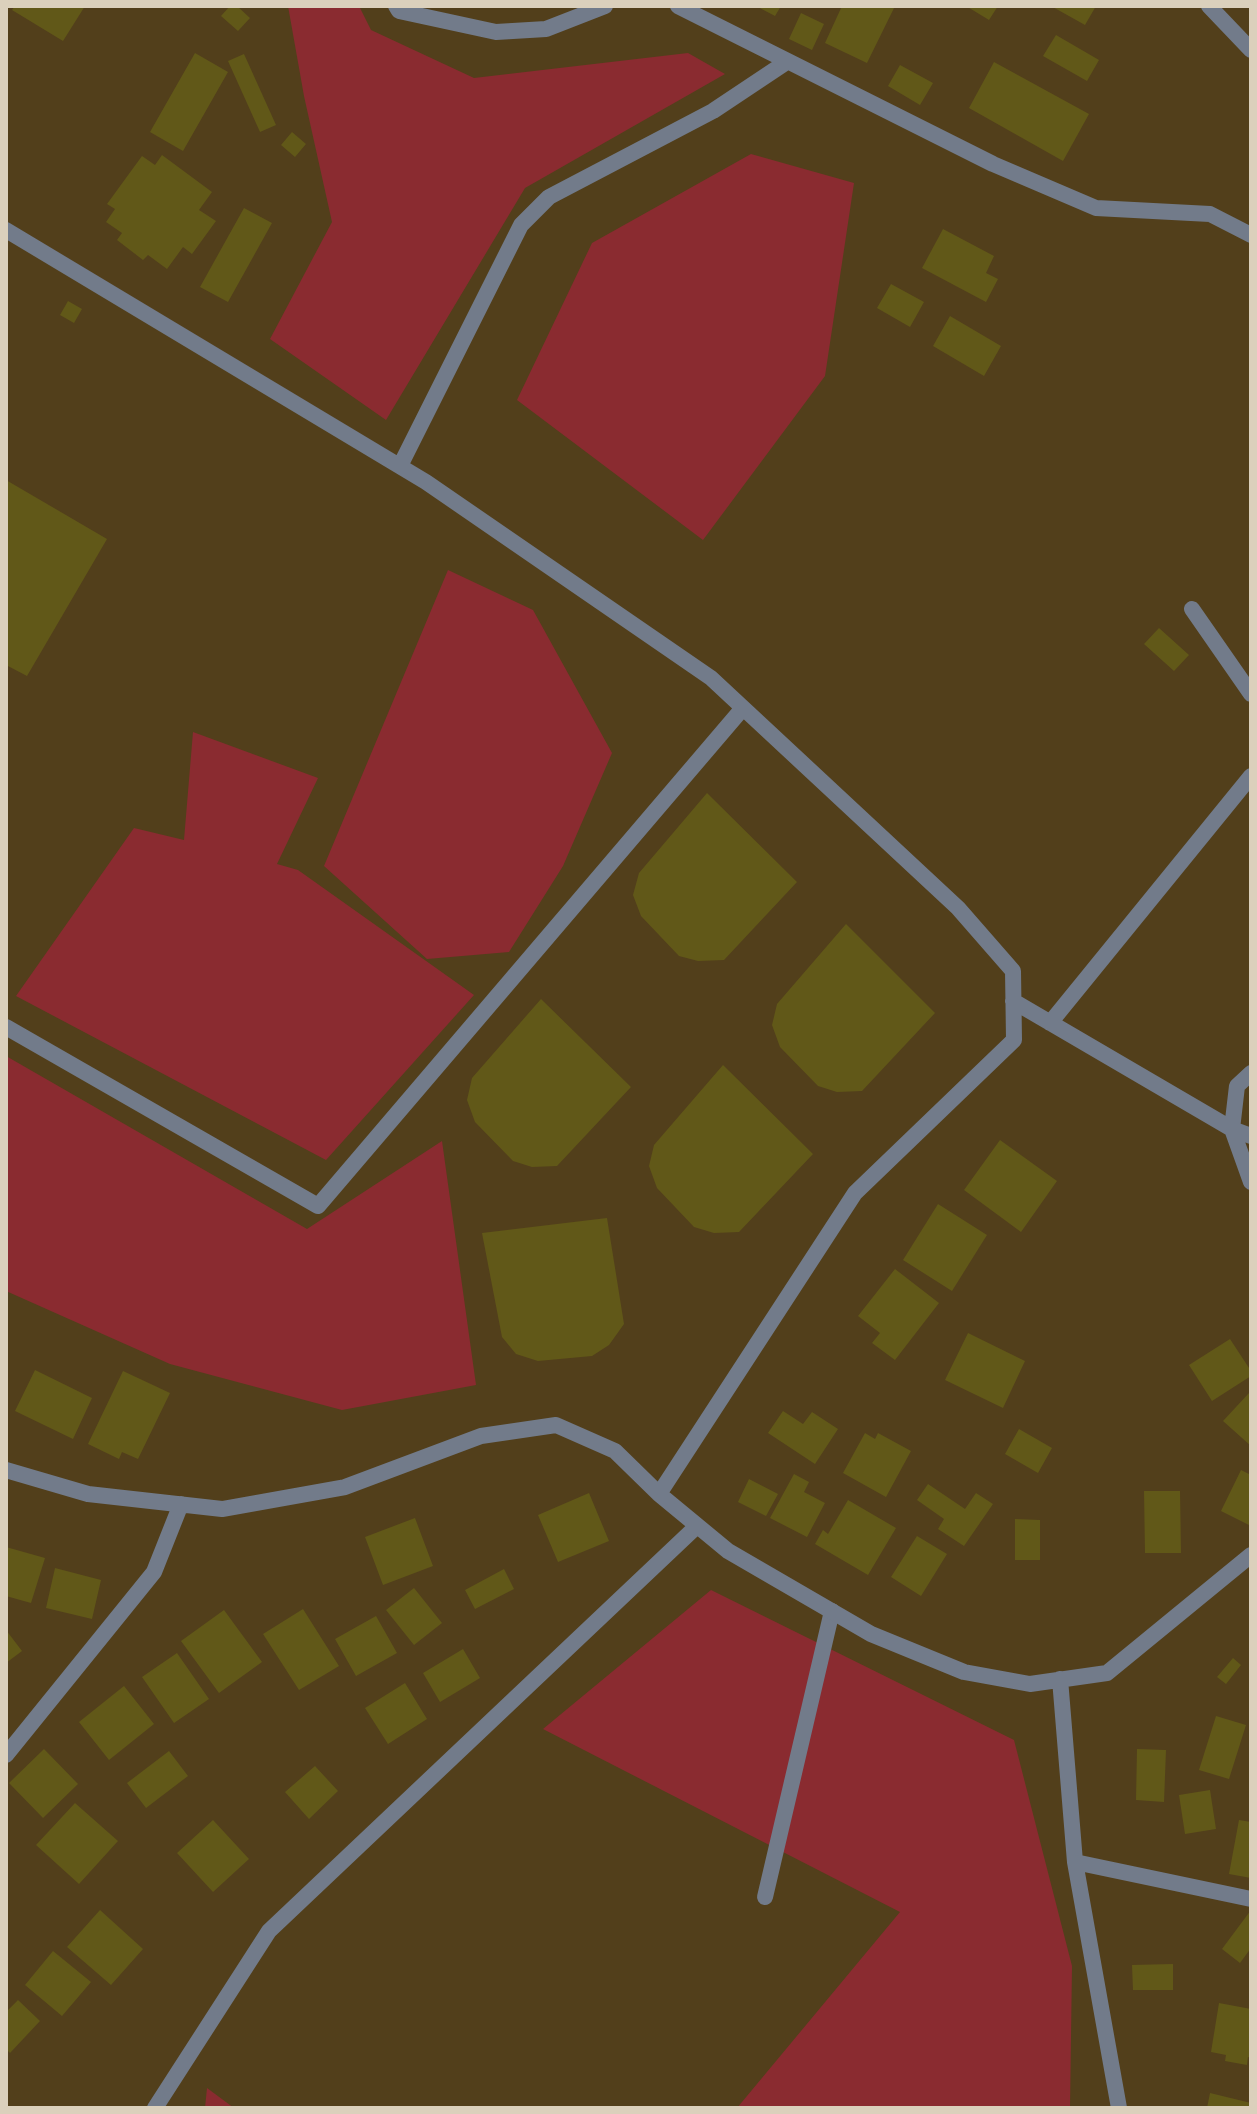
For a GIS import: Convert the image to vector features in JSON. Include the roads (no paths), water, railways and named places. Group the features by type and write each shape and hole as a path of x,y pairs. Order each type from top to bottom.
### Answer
{"street":[{"path":"396,6 399,11 496,32 546,29 605,6"},
{"path":"678,6 993,164 1096,208 1210,214 1251,235"},
{"path":"1209,6 1251,50"},
{"path":"400,466 521,225 549,197 713,111 788,61"},
{"path":"6,230 400,466 711,678 958,908 1013,971 1014,1040 855,1193 659,1494"},
{"path":"1192,609 1251,694"},
{"path":"6,1027 318,1206 743,708"},
{"path":"1050,1023 1251,776"},
{"path":"1013,1001 1232,1129 1251,1136"},
{"path":"1251,1073 1237,1086 1232,1129 1251,1182"},
{"path":"6,1470 88,1494 222,1509 345,1487 481,1436 556,1425 615,1451 659,1494 728,1551 871,1634 964,1672 1030,1684 1107,1673 1251,1555"},
{"path":"6,1755 154,1572 181,1504"},
{"path":"155,2108 269,1931 697,1526"},
{"path":"765,1897 832,1611"},
{"path":"1060,1679 1075,1862 1119,2108"},
{"path":"1075,1862 1251,1899"}]}
